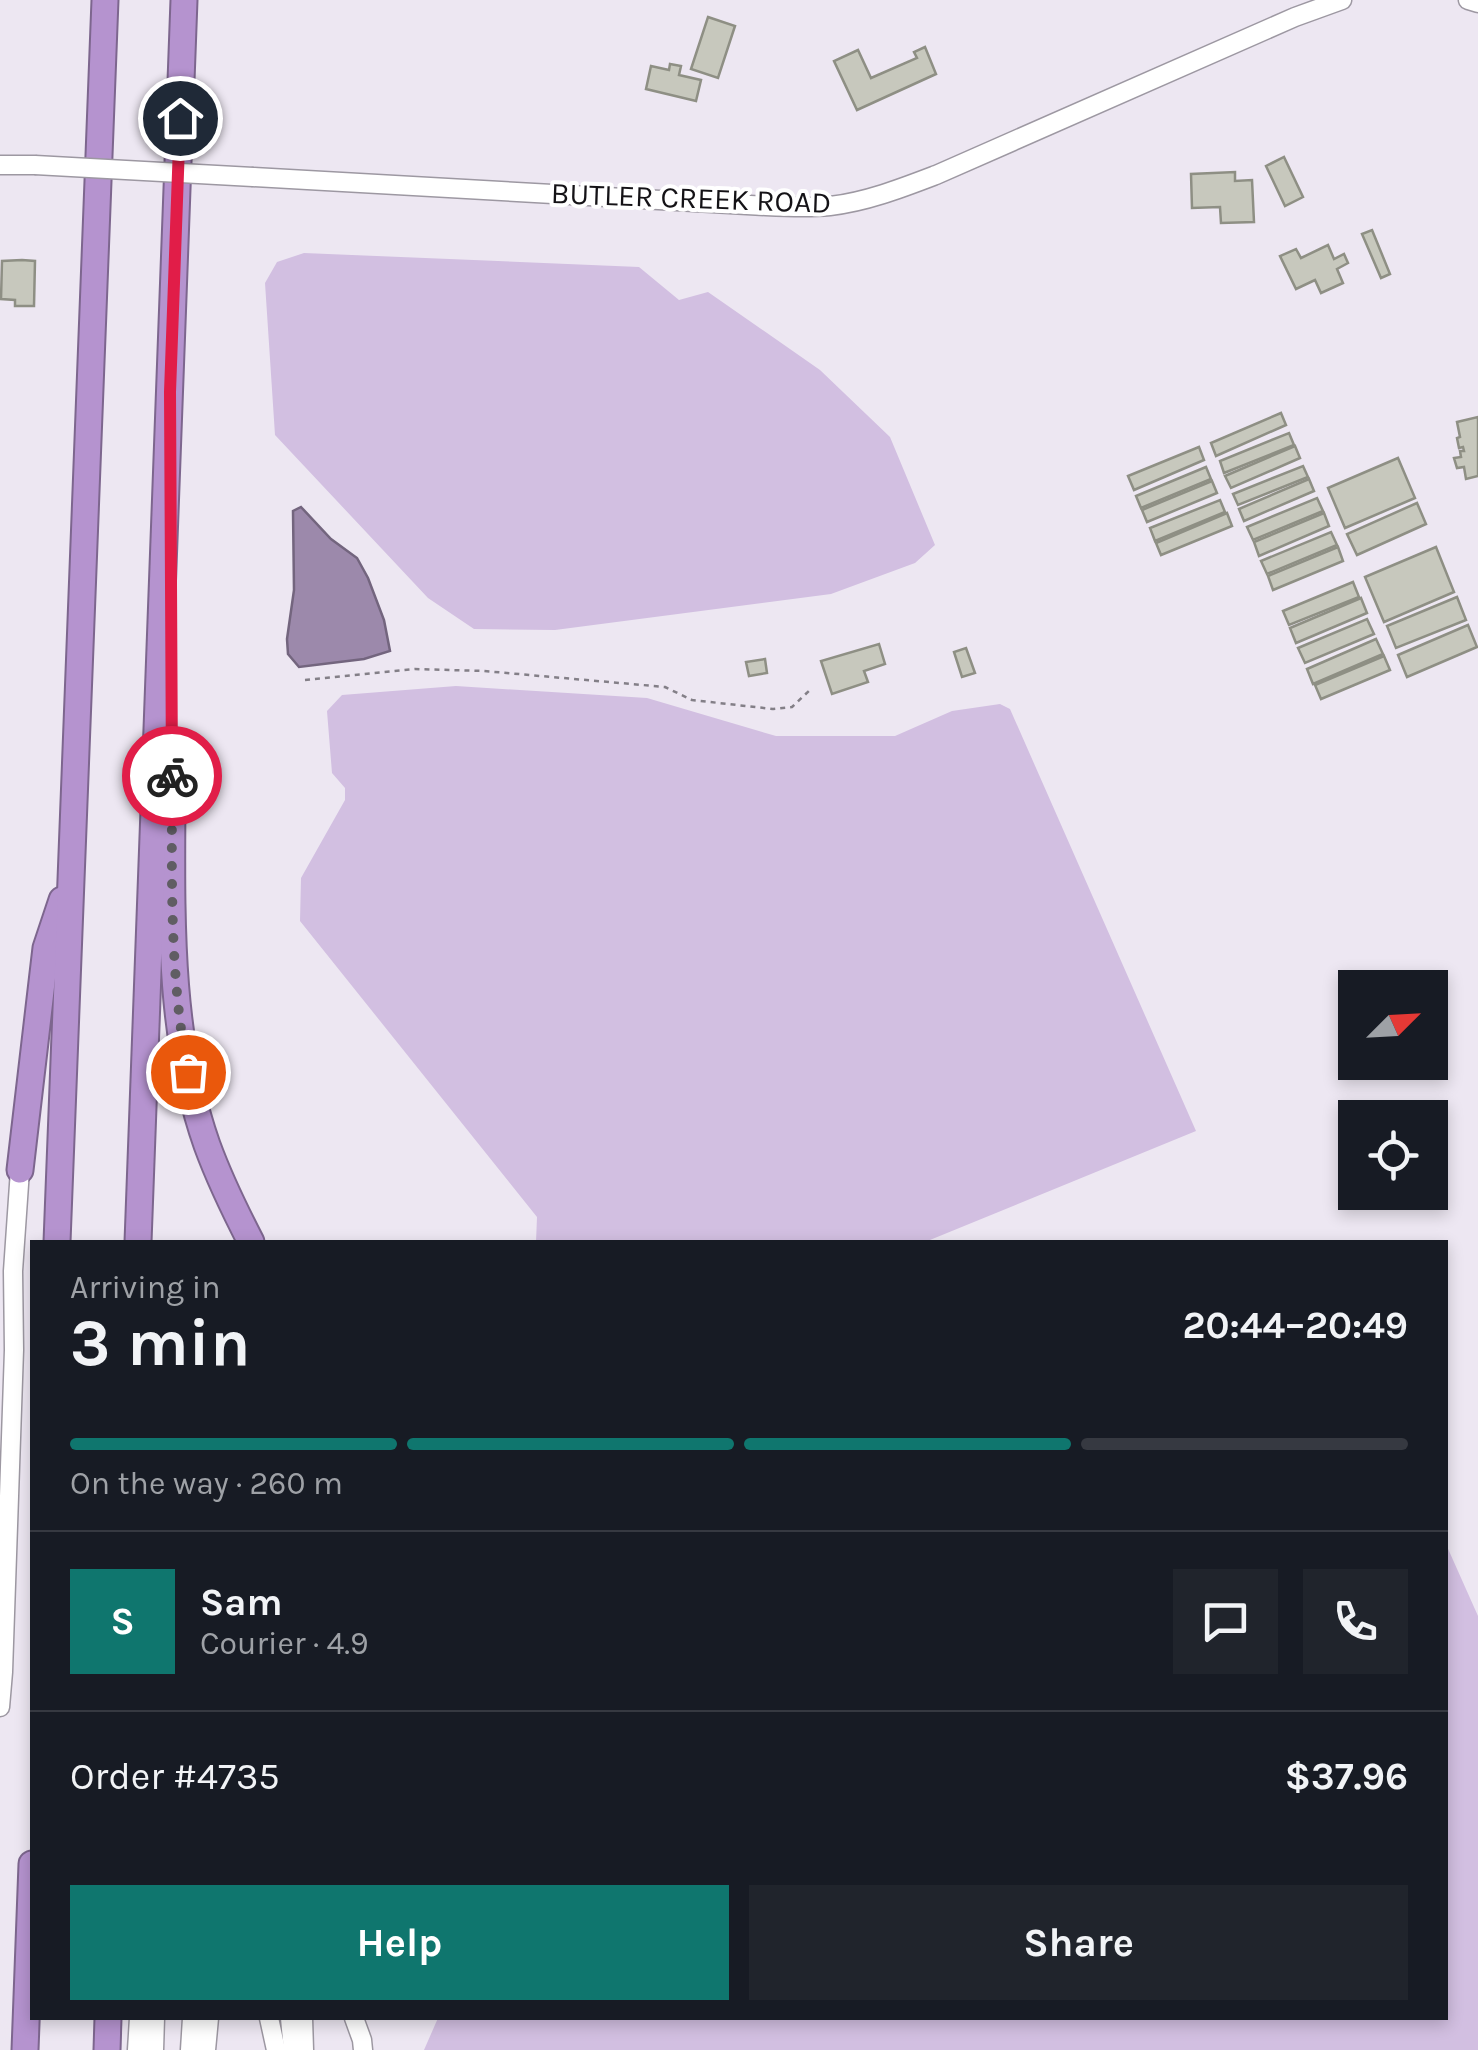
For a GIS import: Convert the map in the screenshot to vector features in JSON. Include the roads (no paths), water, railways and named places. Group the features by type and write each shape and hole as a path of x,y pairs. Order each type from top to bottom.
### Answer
{"highway":[{"path":"57,1240 105,0"},
{"path":"138,1240 184,0"},
{"path":"170,392 172,912 178,1014 206,1142 250,1240"},
{"path":"20,1170 46,948 72,872"},
{"path":"26,2050 30,1926"},
{"path":"107,2050 108,2020"}],"street":[{"name":"BUTLER CREEK ROAD","path":"0,164 766,206 847,203 936,175 1342,0"},
{"path":"1468,0 1478,3"},
{"path":"0,1463 4,1350 20,1170"},
{"path":"0,1707 14,1350 13,1271"},
{"path":"137,2050 139,2020"},
{"path":"154,2050 155,2020"},
{"path":"190,2050 192,2020"},
{"path":"206,2050 209,2020"},
{"path":"270,2020 276,2050"},
{"path":"290,2020 293,2050"},
{"path":"303,2020 304,2050"},
{"path":"355,2020 363,2050"}]}
